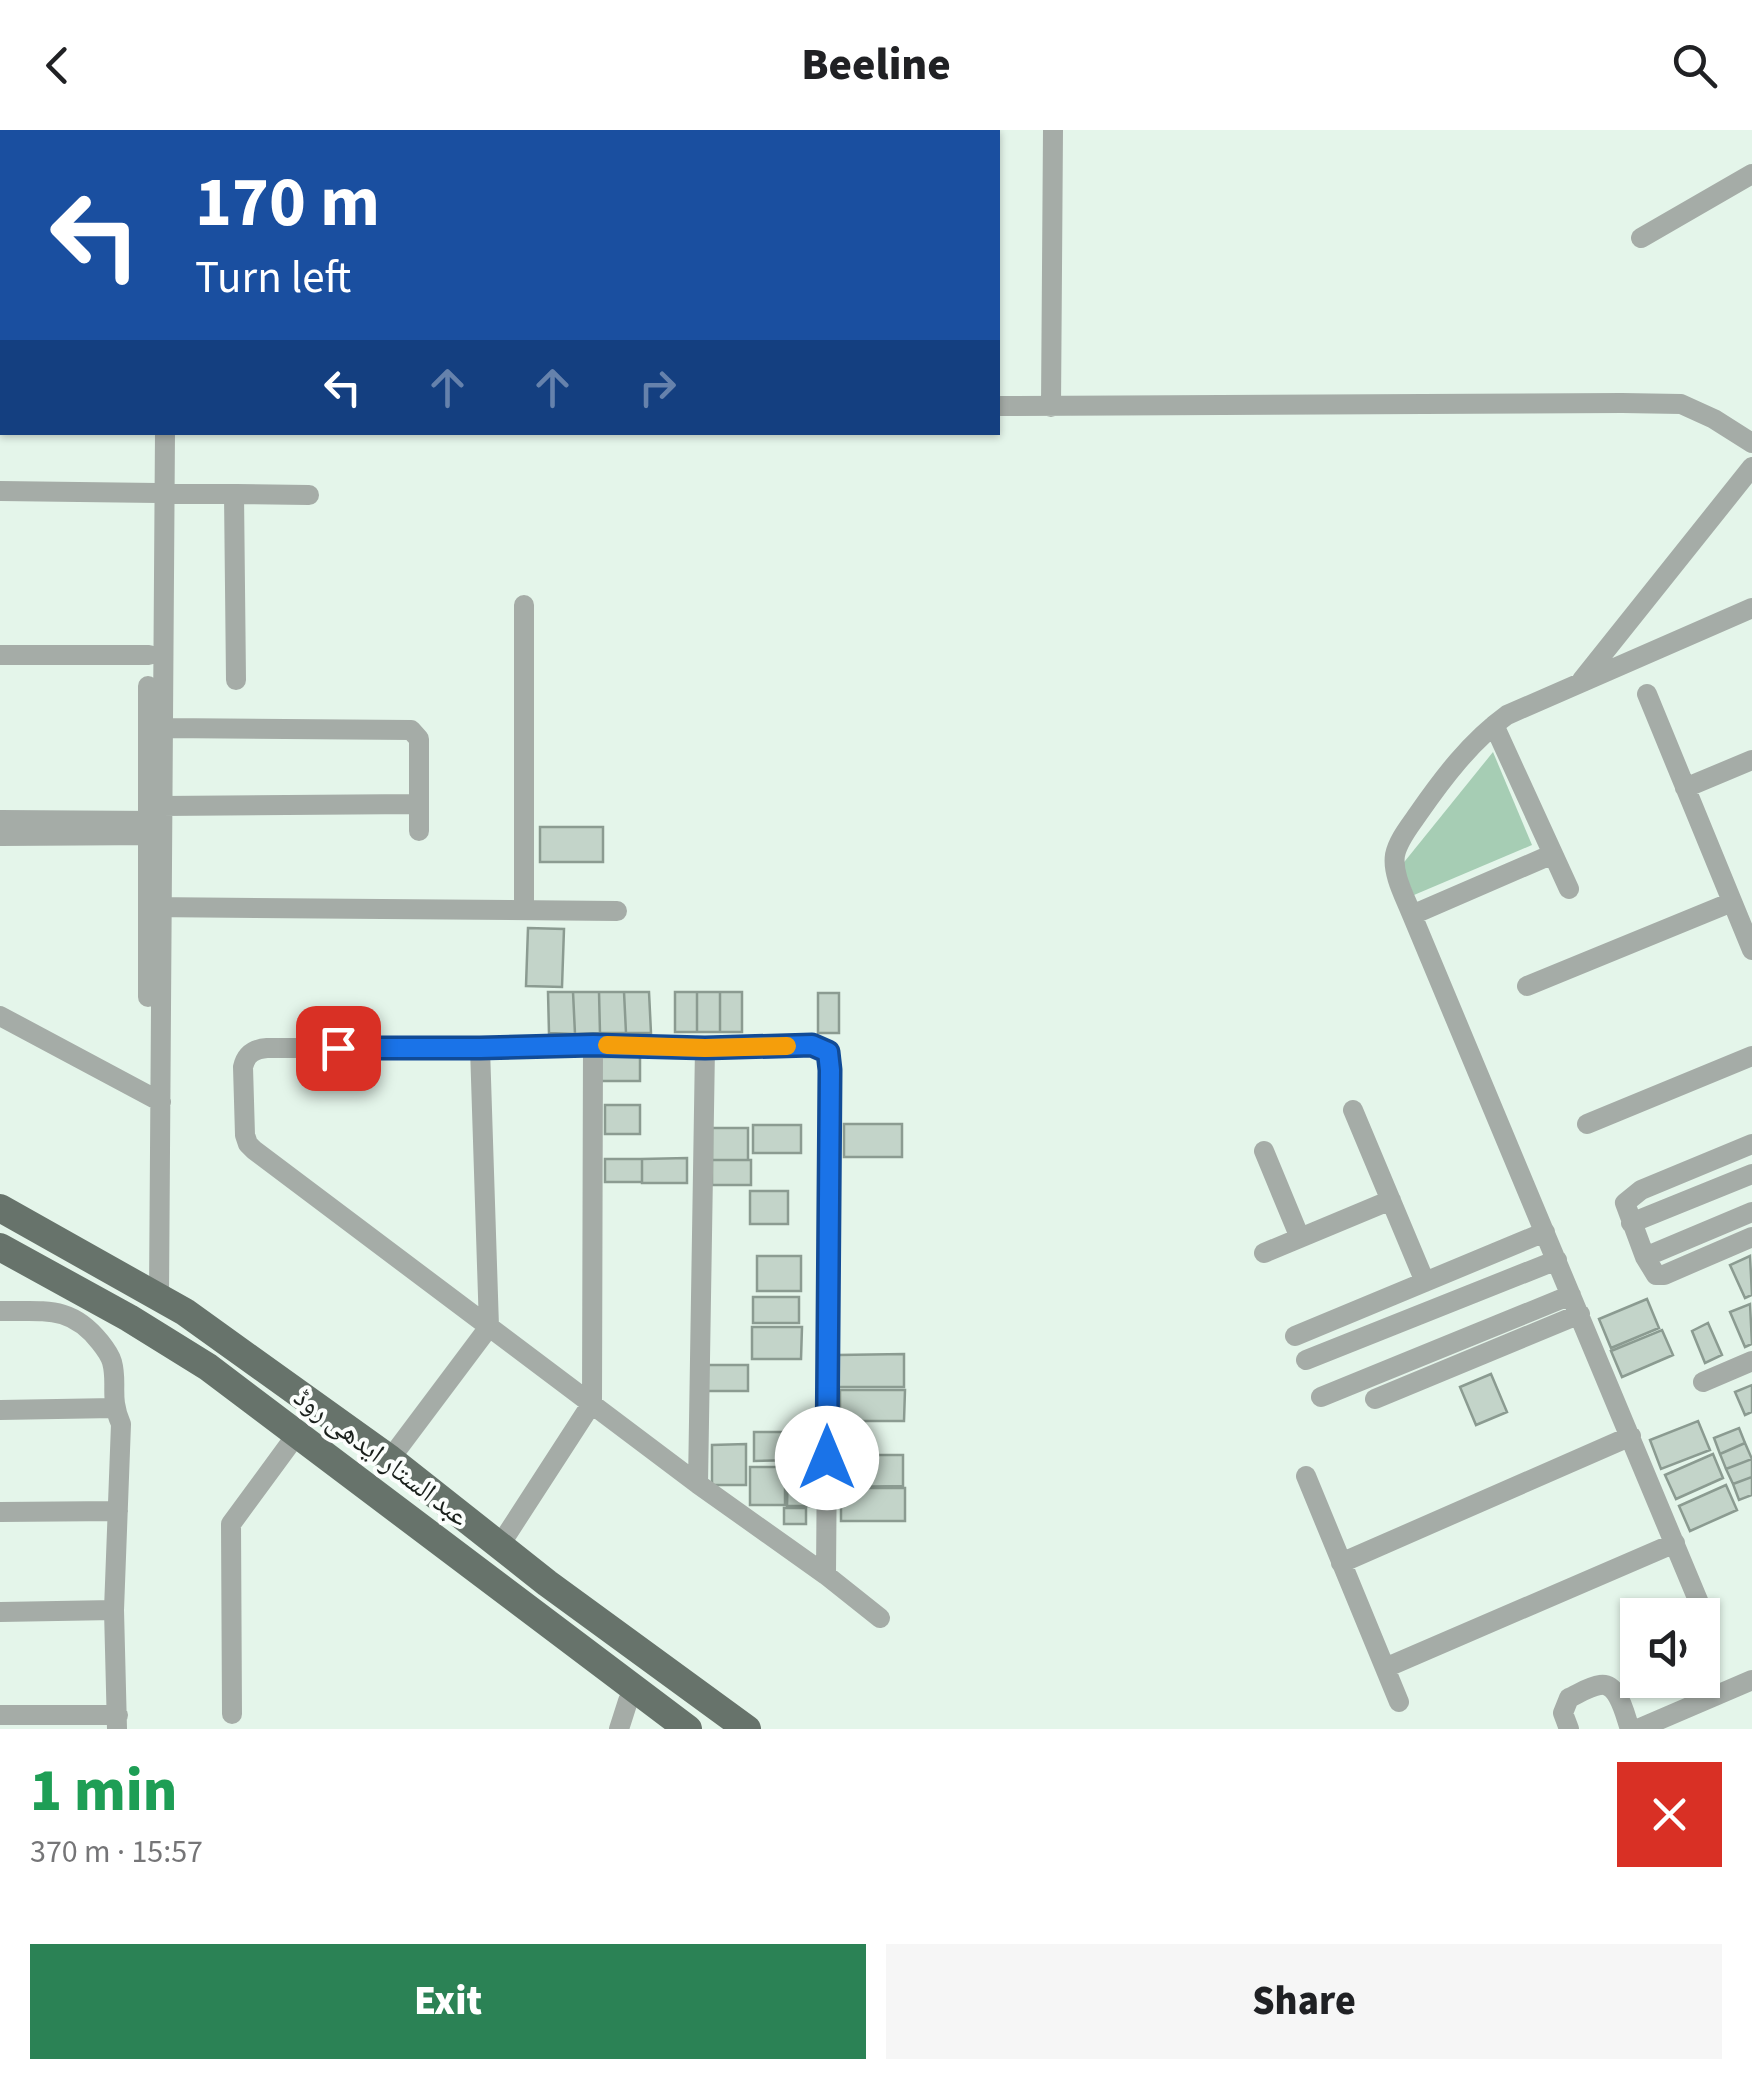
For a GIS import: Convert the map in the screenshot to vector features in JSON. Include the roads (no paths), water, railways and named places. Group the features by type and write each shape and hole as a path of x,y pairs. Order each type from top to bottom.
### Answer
{"main road":[{"name":"عبد الستار ایدھی روڈ","path":"0,1208 185,1312 390,1459 575,1604 747,1729"},
{"name":"عبد الستار ایدھی روڈ","path":"0,1247 208,1367 688,1729"}],"street":[{"path":"1051,407 1053,130"},
{"path":"1640,238 1752,174"},
{"path":"1000,406 1682,404 1752,443"},
{"path":"152,435 162,728 155,824"},
{"path":"152,1293 155,824 149,655 157,493 165,435"},
{"path":"1578,686 1752,467"},
{"path":"0,491 309,495"},
{"path":"234,494 236,680"},
{"path":"524,605 524,910"},
{"path":"1697,1598 1412,915 1395,868 1395,852 1445,776 1507,715 1752,608"},
{"path":"0,655 149,655"},
{"path":"1646,694 1752,950"},
{"path":"1494,725 1570,889"},
{"path":"162,728 411,730 419,739 419,831"},
{"path":"1685,788 1752,760"},
{"path":"0,836 418,804"},
{"path":"0,820 155,824"},
{"path":"1412,915 1553,854"},
{"path":"1527,986 1732,902"},
{"path":"154,907 617,911"},
{"path":"0,1016 155,1099"},
{"path":"500,1545 592,1403 593,1045"},
{"path":"826,1575 828,1052 812,1045 593,1045 258,1049 245,1058 245,1135 254,1150 880,1618"},
{"path":"390,1459 489,1327 480,1048"},
{"path":"698,1484 705,1048"},
{"path":"1587,1124 1752,1056"},
{"path":"1354,1110 1424,1282"},
{"path":"1752,1144 1641,1190 1625,1203 1656,1275 1752,1237"},
{"path":"1264,1151 1300,1238"},
{"path":"1631,1223 1752,1174"},
{"path":"1264,1254 1390,1200"},
{"path":"1645,1257 1752,1212"},
{"path":"1295,1336 1545,1232"},
{"path":"1306,1360 1556,1260"},
{"path":"1321,1396 1576,1305"},
{"path":"1375,1399 1576,1305"},
{"path":"0,1311 61,1312 91,1331 112,1361 114,1408 121,1424 114,1610 117,1722 0,1715"},
{"path":"104,1347 129,1318"},
{"path":"1703,1382 1752,1361"},
{"path":"0,1410 114,1408"},
{"path":"232,1714 231,1524 297,1434"},
{"path":"1341,1562 1630,1436"},
{"path":"1306,1476 1399,1702"},
{"path":"0,1512 118,1511"},
{"path":"1385,1668 1675,1543"},
{"path":"0,1612 114,1610"},
{"path":"1638,1729 1752,1680"},
{"path":"1570,1729 1562,1712 1570,1698 1600,1684 1617,1694 1630,1729"},
{"path":"618,1729 628,1701 636,1692"}]}
